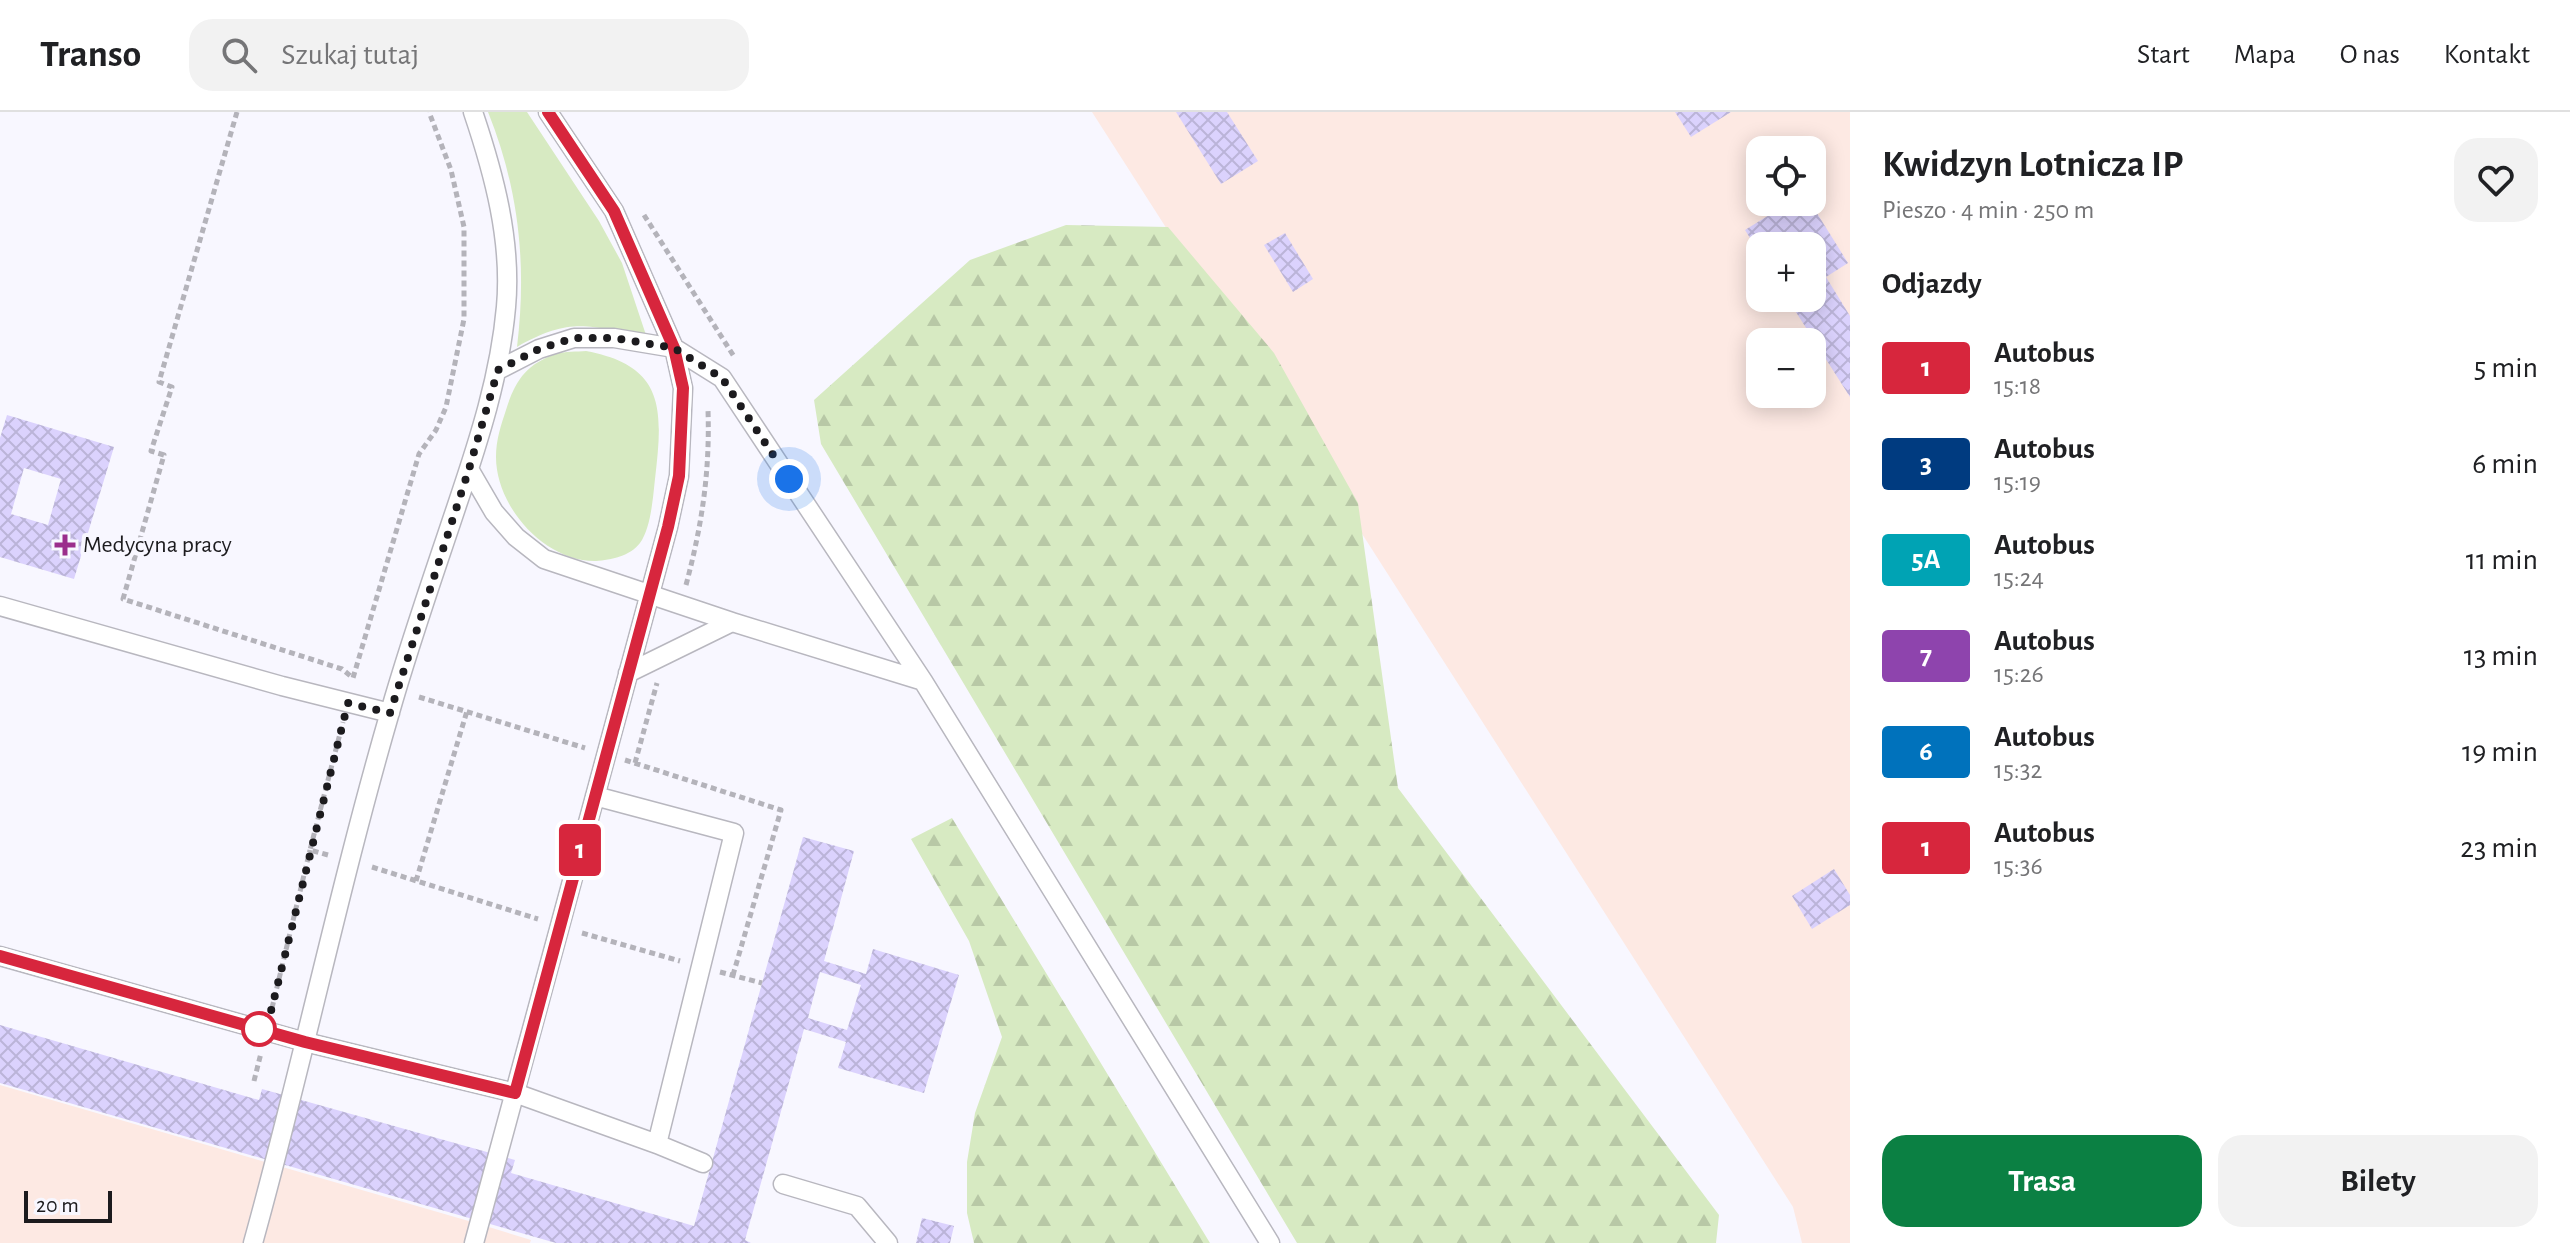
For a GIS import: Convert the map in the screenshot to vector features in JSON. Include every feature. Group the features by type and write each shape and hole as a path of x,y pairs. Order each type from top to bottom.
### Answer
{"lane":[{"path":"253,1243 282,1138 349,861 390,713 498,370 506,303 503,216 473,112"},
{"path":"474,1243 679,476 683,388 674,348 614,211 548,112"},
{"path":"498,370 539,349 574,338 614,338 674,348 722,378 923,681 1270,1243"},
{"path":"469,469 494,512 516,537 544,559 923,681"},
{"path":"0,606 390,713"},
{"path":"628,673 732,622"},
{"path":"595,796 734,833 657,1144"},
{"path":"0,956 305,1042 515,1093 703,1163"},
{"path":"783,1184 857,1206 888,1243"}],"path":[{"path":"237,112 159,382 172,387 151,451 164,455 123,599 342,669 353,678 781,810 733,975"},
{"path":"254,1081 353,678 419,454 436,430 446,407 464,319 464,227 451,170 429,112"},
{"path":"416,881 467,711"},
{"path":"310,850 762,983"}],"shaded area":[{"path":"1092,112 1850,112 1850,1243 1802,1243 1793,1207"},
{"path":"0,1085 531,1240 530,1243 0,1243"}],"green space":[{"path":"488,112 527,112 599,221 622,263 647,338 581,326 552,331 517,347 521,287 518,228 507,170"},
{"path":"1066,225 1168,227 1274,353 1358,503 1398,788 1719,1215 1716,1243 1297,1243 821,444 814,400 970,260"},
{"path":"586,351 612,358 632,368 645,380 654,395 659,432 652,503 644,537 626,554 596,561 577,559 559,552 527,528 504,494 496,457 504,416 513,390 523,375 529,368 556,354"},
{"path":"952,818 1210,1243 974,1243 967,1213 967,1162 975,1113 1002,1037 969,941 911,839"}],"building":[{"path":"1176,112 1227,112 1258,161 1221,184"},
{"path":"1675,112 1731,112 1691,137"},
{"path":"1768,216 1819,216 1848,263 1826,277 1826,232 1745,230"},
{"path":"1285,233 1313,279 1293,292 1264,245"},
{"path":"1826,277 1850,316 1850,397 1826,359 1826,328 1806,328 1796,312 1826,312"},
{"path":"7,415 114,447 74,579 0,557 0,438","holes":["24,468 61,479 48,525 11,514"]},
{"path":"803,837 854,851 824,961 866,974 873,949 959,975 924,1093 838,1068 846,1042 804,1029 745,1240 751,1243 556,1243 0,1083 0,1025 259,1100 262,1089 515,1160 511,1173 694,1226","holes":["820,972 861,985 847,1030 808,1018"]},
{"path":"1834,869 1850,895 1850,905 1812,929 1792,896"},
{"path":"922,1218 954,1226 950,1243 916,1243"}],"bus line":[{"name":"1","path":"0,956 305,1042 515,1093 668,527 679,476 683,388 674,348 614,211 548,112"}],"place":[{"name":"Medycyna pracy","path":"65,545"}],"route":[{"path":"259,1029 266,1031 348,703 390,713 498,370 539,349 574,338 614,338 674,348 722,378 789,479"}]}
